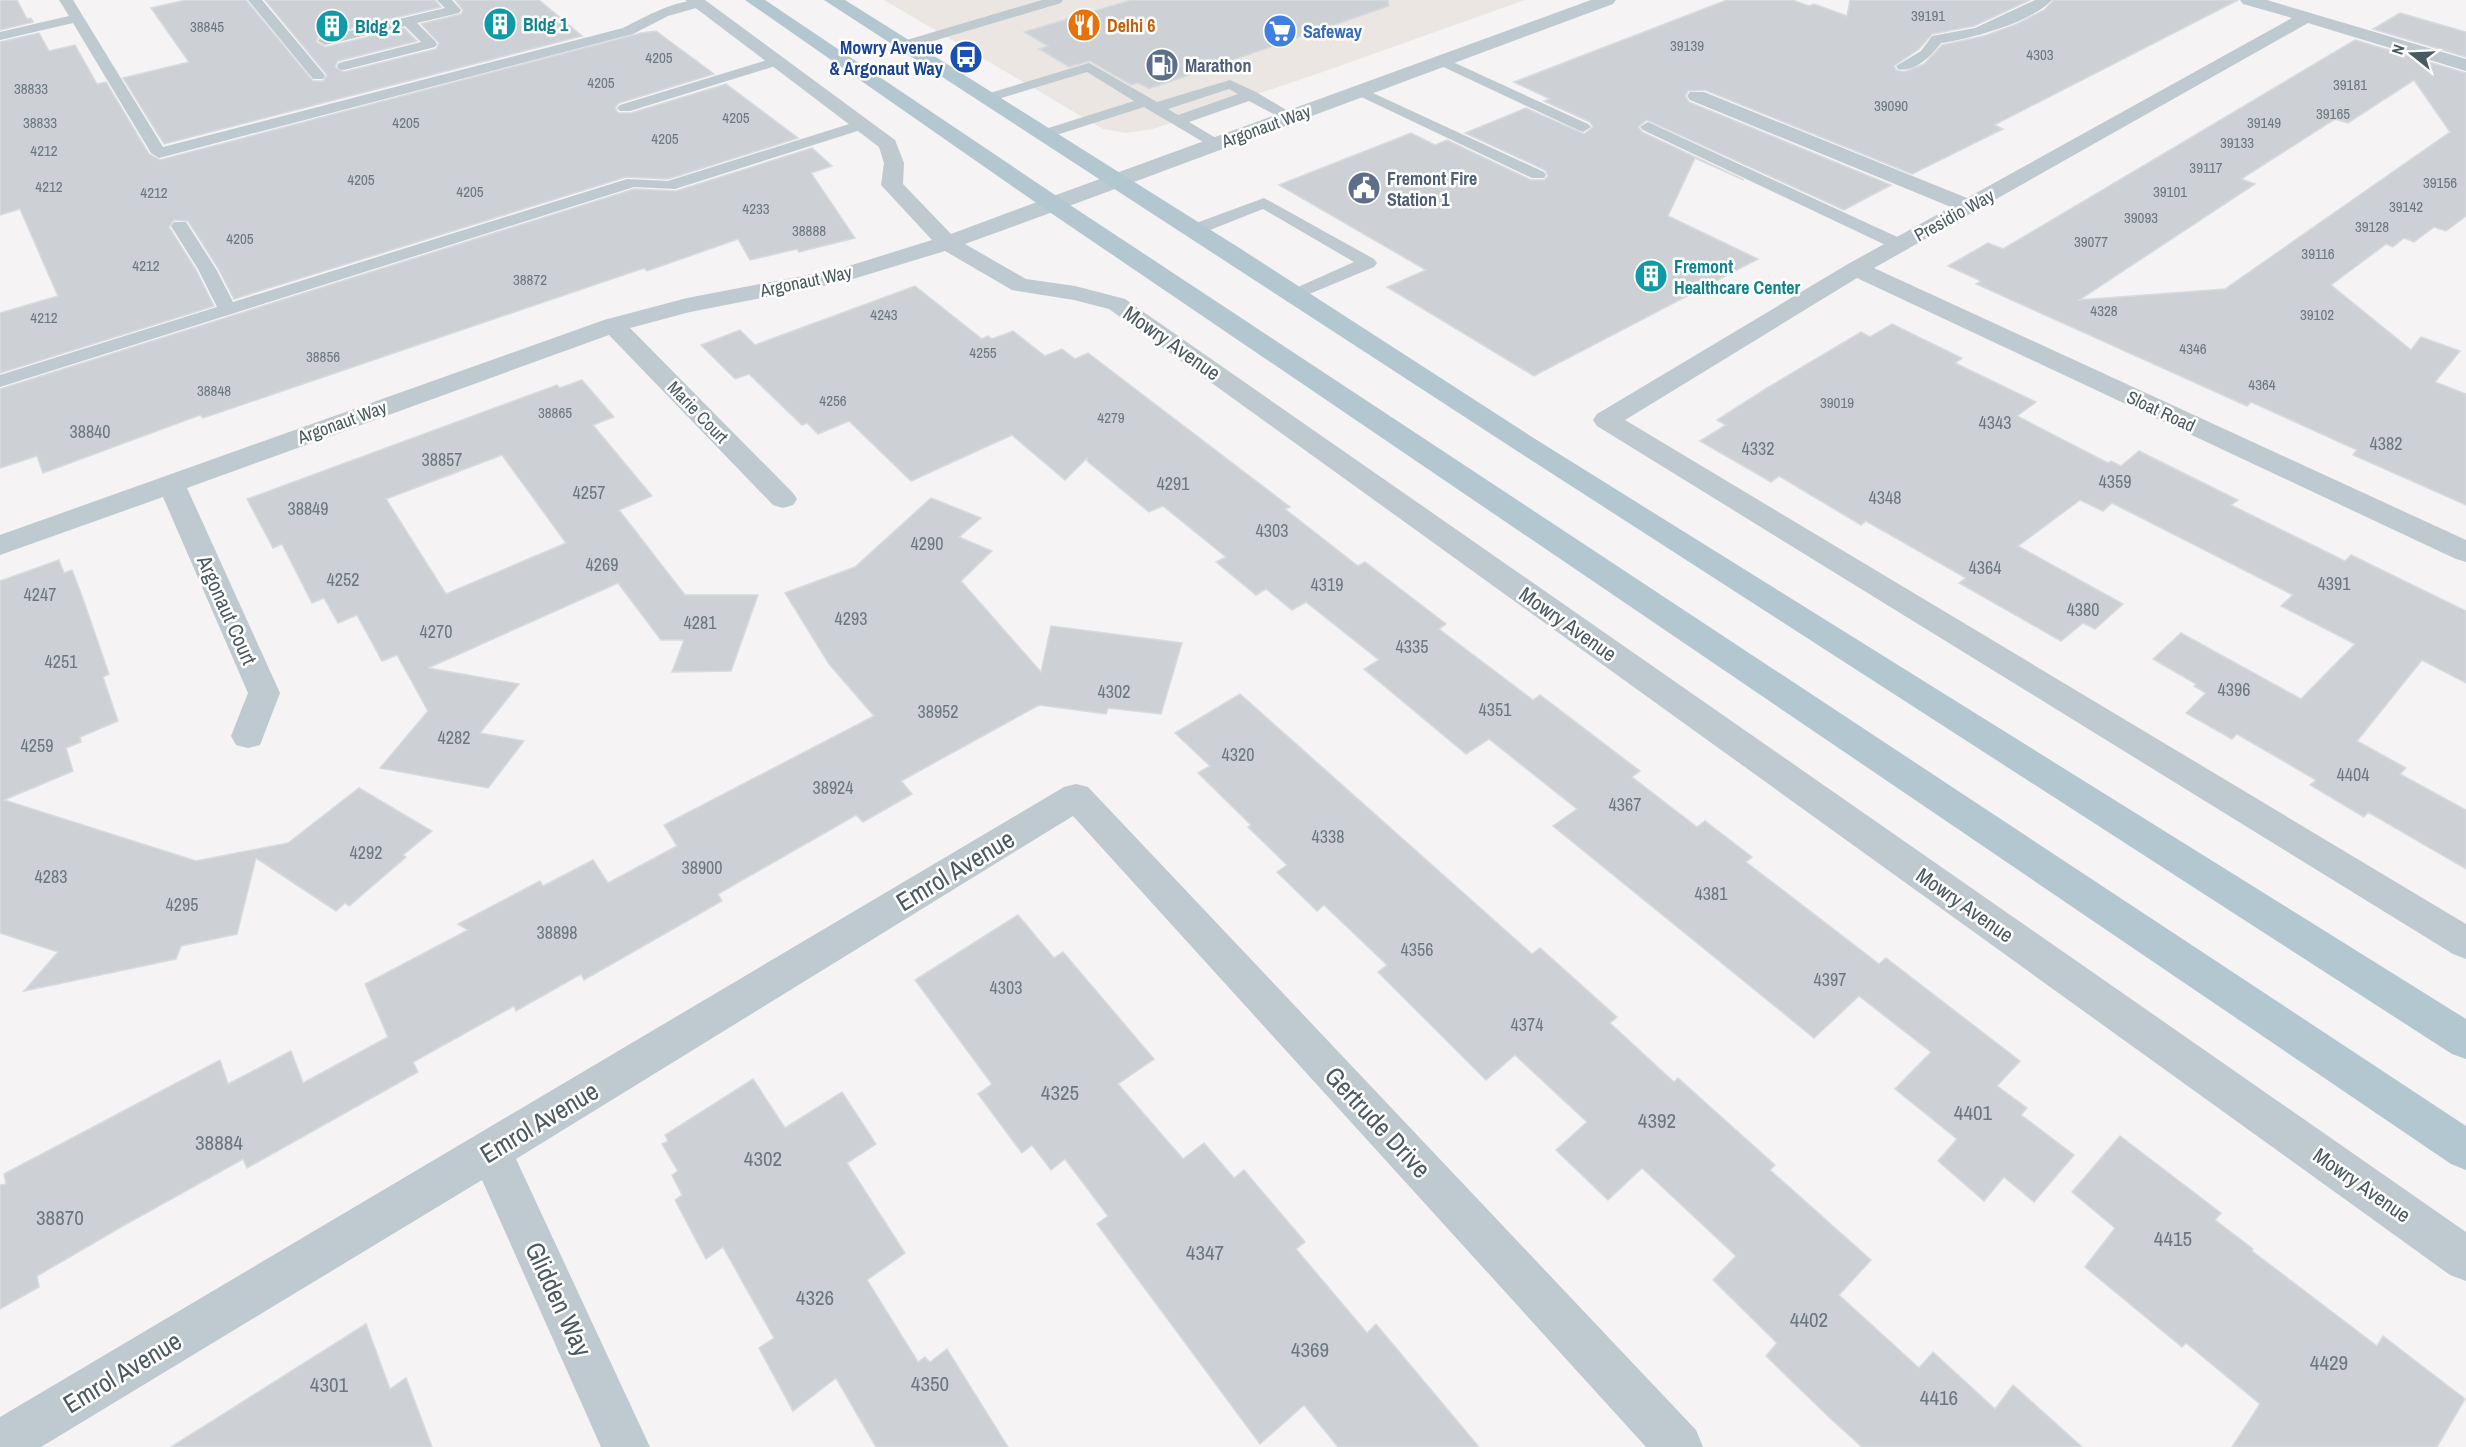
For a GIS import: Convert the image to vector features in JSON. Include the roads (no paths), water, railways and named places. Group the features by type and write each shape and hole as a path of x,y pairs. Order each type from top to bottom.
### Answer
{"main road":[{"path":"754,0 1053,204 2466,1150"},
{"path":"833,0 1523,443 2466,1041"}],"street":[{"name":"Argonaut Way","path":"0,545 613,325 687,305 843,275 947,243 1607,0"},
{"path":"2248,0 2466,65"},
{"name":"Mowry Avenue","path":"696,2 888,144 894,163 892,184 947,243 1020,285 1075,293 1117,304 2466,1259"},
{"name":"Presidio Way","path":"2307,17 1856,269 1606,420 2466,943"},
{"path":"1697,96 1970,207"},
{"name":"Sloat Road","path":"1856,269 2466,552"},
{"name":"Marie Court","path":"613,325 783,499"},
{"name":"Argonaut Court","path":"171,484 264,693 248,736"},
{"name":"Emrol Avenue","path":"0,1444 491,1151 1076,797"},
{"name":"Gertrude Drive","path":"1076,797 1679,1447"},
{"name":"Glidden Way","path":"491,1151 627,1447"}],"lane":[{"path":"66,0 159,153 628,31 663,13 696,2"},
{"path":"255,0 318,76"},
{"path":"325,41 454,10 444,0"},
{"path":"899,41 1020,0"},
{"path":"899,41 1056,0"},
{"path":"1903,66 1926,54 1937,39 1963,38 2004,23 2045,0"},
{"path":"0,36 77,18"},
{"path":"344,66 430,44 408,21"},
{"path":"625,108 777,61"},
{"path":"1442,61 1583,127"},
{"path":"988,98 1089,66 1215,144"},
{"path":"1058,76 1077,86"},
{"path":"1036,83 1054,94"},
{"path":"1044,134 1119,111 1230,84 1290,117"},
{"path":"1360,91 1538,175"},
{"path":"1176,121 1251,95"},
{"path":"1103,101 1119,111"},
{"path":"1082,108 1098,117"},
{"path":"0,381 633,182 669,186 862,125"},
{"path":"1648,127 1900,244"},
{"path":"1194,230 1264,203 1368,263 1295,295"},
{"path":"180,226 207,269 227,309"}],"place":[{"name":"Bldg 1","path":"500,24"},
{"name":"Delhi 6","path":"1084,25"},
{"name":"Bldg 2","path":"332,26"},
{"name":"Safeway","path":"1280,31"},
{"name":"Mowry Avenue & Argonaut Way","path":"966,57"},
{"name":"Marathon","path":"1162,65"},
{"name":"Fremont Fire Station 1","path":"1364,188"},
{"name":"Fremont Healthcare Center","path":"1651,276"}]}
